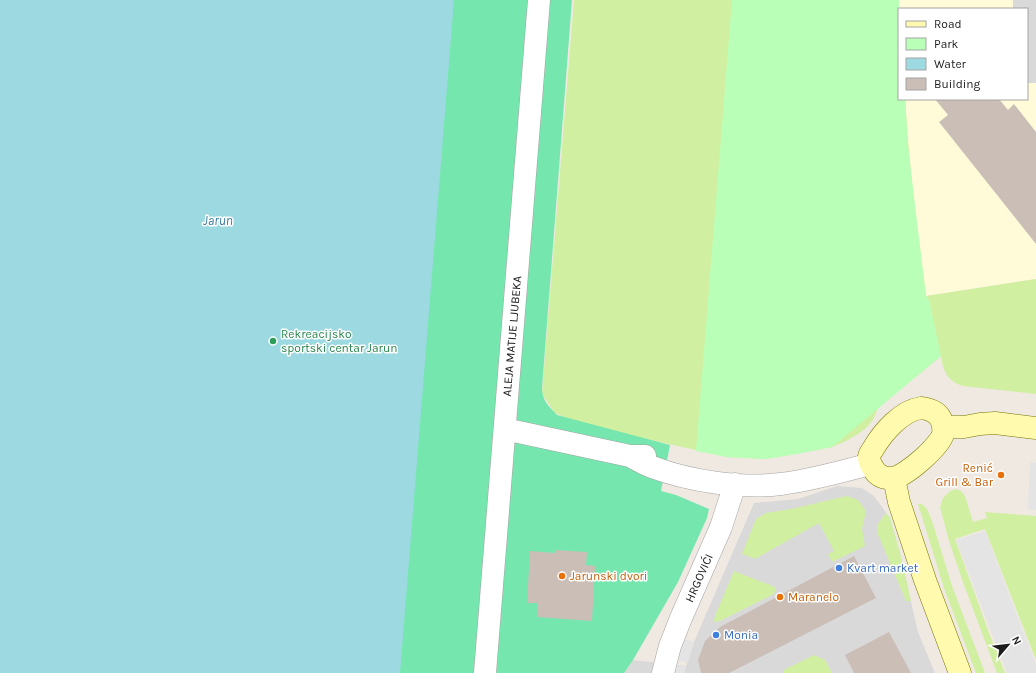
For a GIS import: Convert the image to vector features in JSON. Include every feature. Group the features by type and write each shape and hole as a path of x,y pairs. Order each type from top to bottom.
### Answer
{"street":[{"name":"ALEJA MATIJE LJUBEKA","path":"485,673 539,0"},
{"path":"913,409 930,409 937,413 944,427 943,434 939,442 932,451 914,466 894,478 880,476 875,473 870,464 869,456 880,437 901,417 913,409"},
{"path":"944,427 995,424 1036,428"},
{"path":"505,428 630,456 650,456 669,459 708,471 735,484 779,484 809,479 870,464"},
{"path":"894,478 899,502 925,580 960,673"},
{"name":"HRGOVIĆI","path":"663,673 670,646 678,625 722,527 735,484"}],"shaded area":[{"path":"899,0 1013,0 1013,8 899,8"},
{"path":"1013,0 1036,0 1036,83 1028,83 1028,8 1013,8"},
{"path":"1028,83 1036,83 1036,279 926,296 908,147 905,100 1028,100"},
{"path":"1030,462 1036,463 1036,510 1028,509"},
{"path":"837,486 862,488 874,496 890,518 900,553 918,632 935,673 624,673 633,660 686,666 694,642 754,503 798,499"},
{"path":"985,531 1036,665 1036,673 1007,673 956,540"},
{"path":"681,638 694,642 688,663 675,659"},
{"path":"673,665 686,666 685,673 671,673"}],"green space":[{"name":"Jarun","path":"0,0 572,0 542,393 546,403 557,415 670,445 661,491 676,495 709,509 707,518 678,582 624,673 0,673"},
{"path":"574,0 899,0 898,100 905,100 919,247 926,296 1036,279 1036,394 963,386 958,384 947,375 941,356 917,376 877,402 877,410 873,420 858,434 832,447 766,459 727,457 580,424 555,413 542,394"},
{"path":"732,0 899,0 898,100 905,100 908,147 926,296 929,300 941,356 832,447 766,459 727,457 696,451"},
{"path":"955,489 961,491 965,496 973,522 987,518 985,512 1036,516 1036,660 985,529 955,539 1005,673 997,673 949,541 940,507 943,498"},
{"path":"847,496 858,500 866,511 862,529 865,546 832,562 828,554 834,551 819,523 755,559 742,554 756,519 766,513 791,509"},
{"path":"918,504 922,504 927,509 932,521 952,586 985,673 976,673 944,588"},
{"path":"886,513 890,518 900,553 911,601 906,601 877,532 878,524"},
{"path":"734,571 776,588 774,594 720,621 714,622 715,616"},
{"path":"814,655 825,660 832,673 783,673 784,670"}],"water":[{"name":"Jarun","path":"0,0 454,0 400,673 0,673"}],"building":[{"path":"936,100 1000,100 1008,110 1014,104 1036,132 1036,244 939,122 948,115"},
{"path":"555,550 587,552 586,565 595,566 592,621 537,617 538,603 527,603 530,551 555,553"},
{"path":"854,556 876,598 729,673 701,673 698,660 705,641 720,627"},
{"path":"889,632 911,673 854,673 845,655"}],"place":[{"name":"Rekreacijsko sportski centar Jarun","path":"273,341"},
{"name":"Renić Grill & Bar","path":"1001,475"},
{"name":"Kvart market","path":"839,568"},
{"name":"Jarunski dvori","path":"562,576"},
{"name":"Maranelo","path":"780,597"},
{"name":"Monia","path":"716,635"}]}
